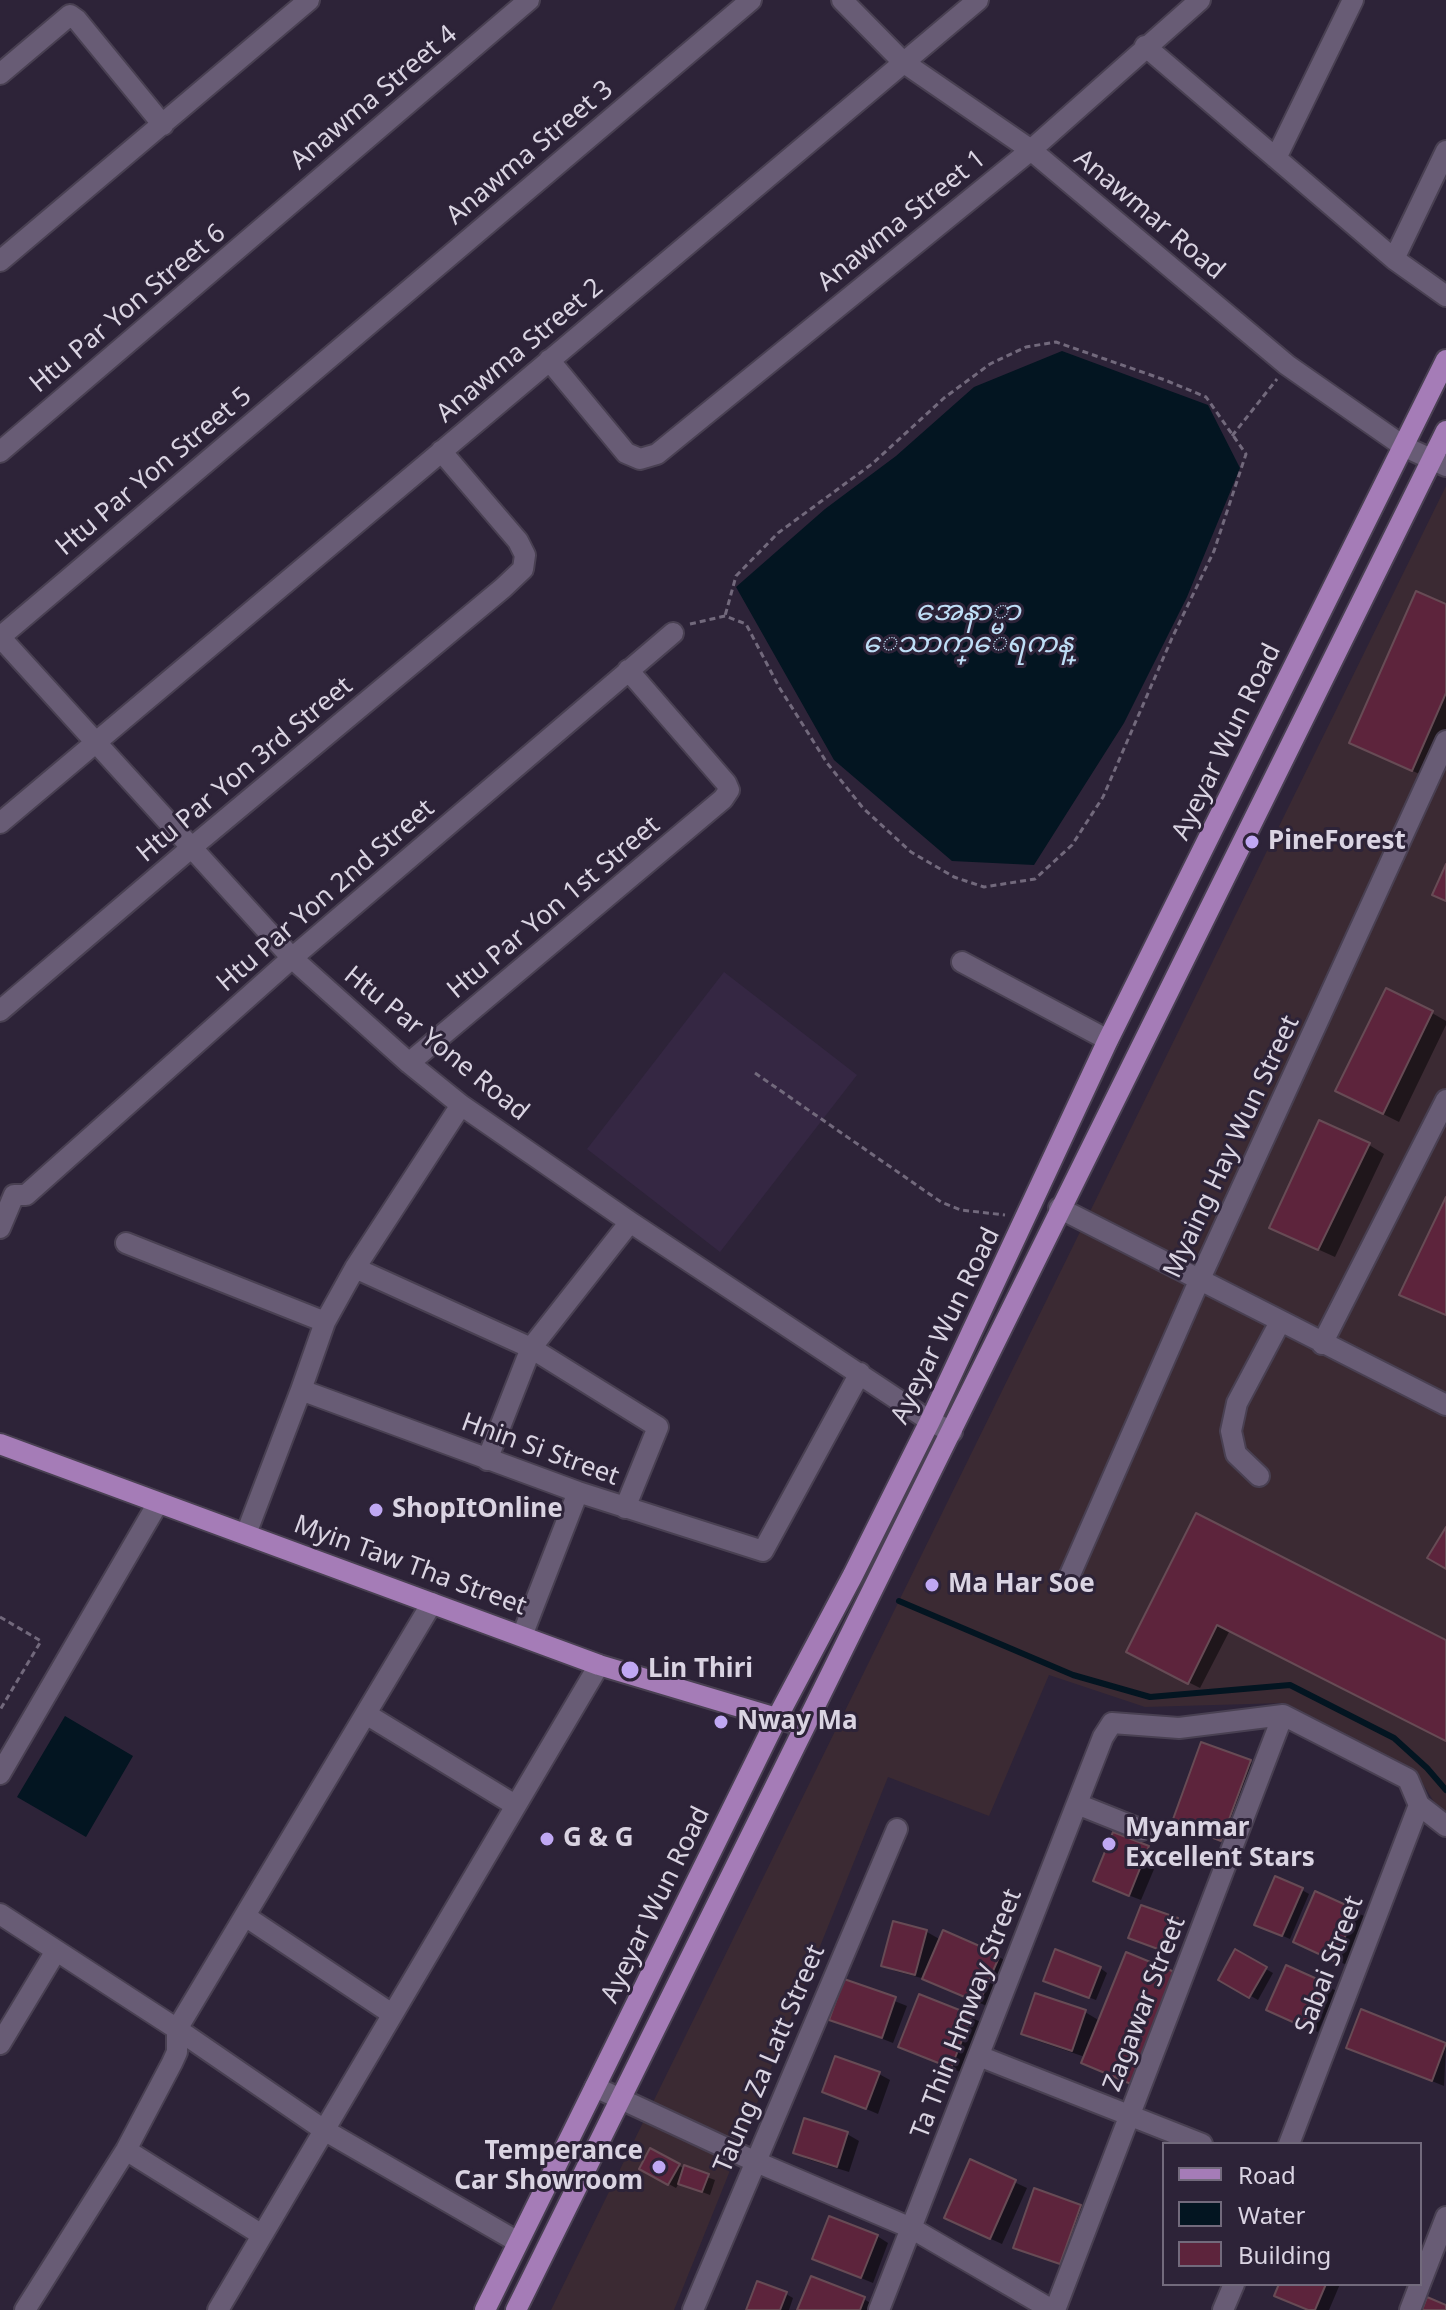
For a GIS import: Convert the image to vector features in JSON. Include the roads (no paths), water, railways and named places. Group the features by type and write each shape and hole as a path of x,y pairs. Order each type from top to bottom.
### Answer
{"main road":[{"name":"Ayeyar Wun Road","path":"485,2310 777,1718 930,1421 1028,1217 1108,1040 1446,360"},
{"name":"Ayeyar Wun Road","path":"516,2310 952,1432 1059,1208 1439,463 1446,431"},
{"name":"Myin Taw Tha Street","path":"0,1444 599,1665 805,1727"}],"street":[{"path":"0,261 309,0"},
{"name":"Anawma Street 4","path":"253,236 529,0"},
{"name":"Anawma Street 3","path":"0,637 751,0"},
{"name":"Anawmar Road","path":"842,0 903,62 1031,150 1287,365 1403,446 1439,463"},
{"name":"Anawma Street 2","path":"0,823 978,0"},
{"name":"Anawma Street 1","path":"549,360 626,453 640,459 657,454 1031,150 1200,0"},
{"path":"1276,158 1353,0"},
{"path":"0,74 70,15 163,125"},
{"path":"1145,46 1394,259 1446,296"},
{"path":"1394,259 1446,151"},
{"name":"Htu Par Yon Street 6","path":"0,452 253,236"},
{"name":"Htu Par Yon 3rd Street","path":"0,1011 523,569 525,555 518,541 441,451"},
{"name":"Htu Par Yon 2nd Street","path":"7,1191 26,1195 292,958 673,633"},
{"name":"Htu Par Yone Road","path":"0,637 292,958 409,1063 461,1105 630,1222 930,1421 952,1432"},
{"name":"Htu Par Yon 1st Street","path":"409,1063 723,799 729,790 628,670"},
{"name":"Myaing Hay Wun Street","path":"1069,1577 1199,1281 1446,741"},
{"path":"962,962 1108,1040"},
{"path":"1322,1344 1446,1100"},
{"path":"246,1534 325,1322 355,1268 461,1105"},
{"path":"0,1228 7,1191"},
{"path":"1059,1208 1446,1405"},
{"path":"487,1460 531,1348 630,1222"},
{"path":"126,1243 325,1322"},
{"path":"355,1268 531,1348 658,1427 625,1508"},
{"path":"1259,1476 1236,1454 1231,1431 1237,1403 1280,1322"},
{"name":"Hnin Si Street","path":"301,1390 578,1492 763,1551 860,1373"},
{"path":"522,1636 578,1492"},
{"path":"0,1774 158,1503"},
{"path":"25,2310 126,2150 177,2052 177,2029 432,1603"},
{"path":"218,2310 599,1665"},
{"path":"366,1714 515,1805"},
{"path":"1283,1715 1408,1779 1419,1805 1446,1826"},
{"name":"Ta Thin Hmway Street","path":"879,2310 1103,1737 1112,1723 1179,1728 1283,1715"},
{"name":"Zagawar Street","path":"1053,2310 1283,1715"},
{"path":"1077,1804 1142,1830"},
{"name":"Sabai Street","path":"1290,2142 1419,1805"},
{"name":"Taung Za Latt Street","path":"693,2310 897,1829"},
{"path":"0,1914 177,2029 324,2130 518,2242"},
{"path":"245,1916 392,2014"},
{"path":"0,2044 56,1951"},
{"path":"979,2056 1197,2142"},
{"path":"595,2087 754,2161 911,2228 1053,2310"},
{"path":"126,2150 262,2235"},
{"path":"1422,2224 1444,2227 1422,2279"},
{"path":"1223,2310 1233,2286"},
{"path":"1410,2310 1419,2286"}],"water":[{"name":"အေနာ္မာ ေသာက္ေရကန္","path":"1062,351 1208,405 1240,468 1187,597 1124,723 1034,865 952,861 834,760 736,587 825,509 896,456 974,387"},
{"path":"65,1716 133,1756 86,1837 17,1797"}],"waterway":[{"path":"899,1601 1073,1675 1150,1697 1290,1685 1394,1738 1446,1790"}],"place":[{"name":"PineForest","path":"1252,842"},
{"name":"ShopItOnline","path":"376,1510"},
{"name":"Ma Har Soe","path":"932,1585"},
{"name":"Lin Thiri","path":"630,1670"},
{"name":"Nway Ma","path":"721,1722"},
{"name":"G & G","path":"547,1839"},
{"name":"Myanmar Excellent Stars","path":"1109,1844"},
{"name":"Temperance Car Showroom","path":"659,2167"}]}
